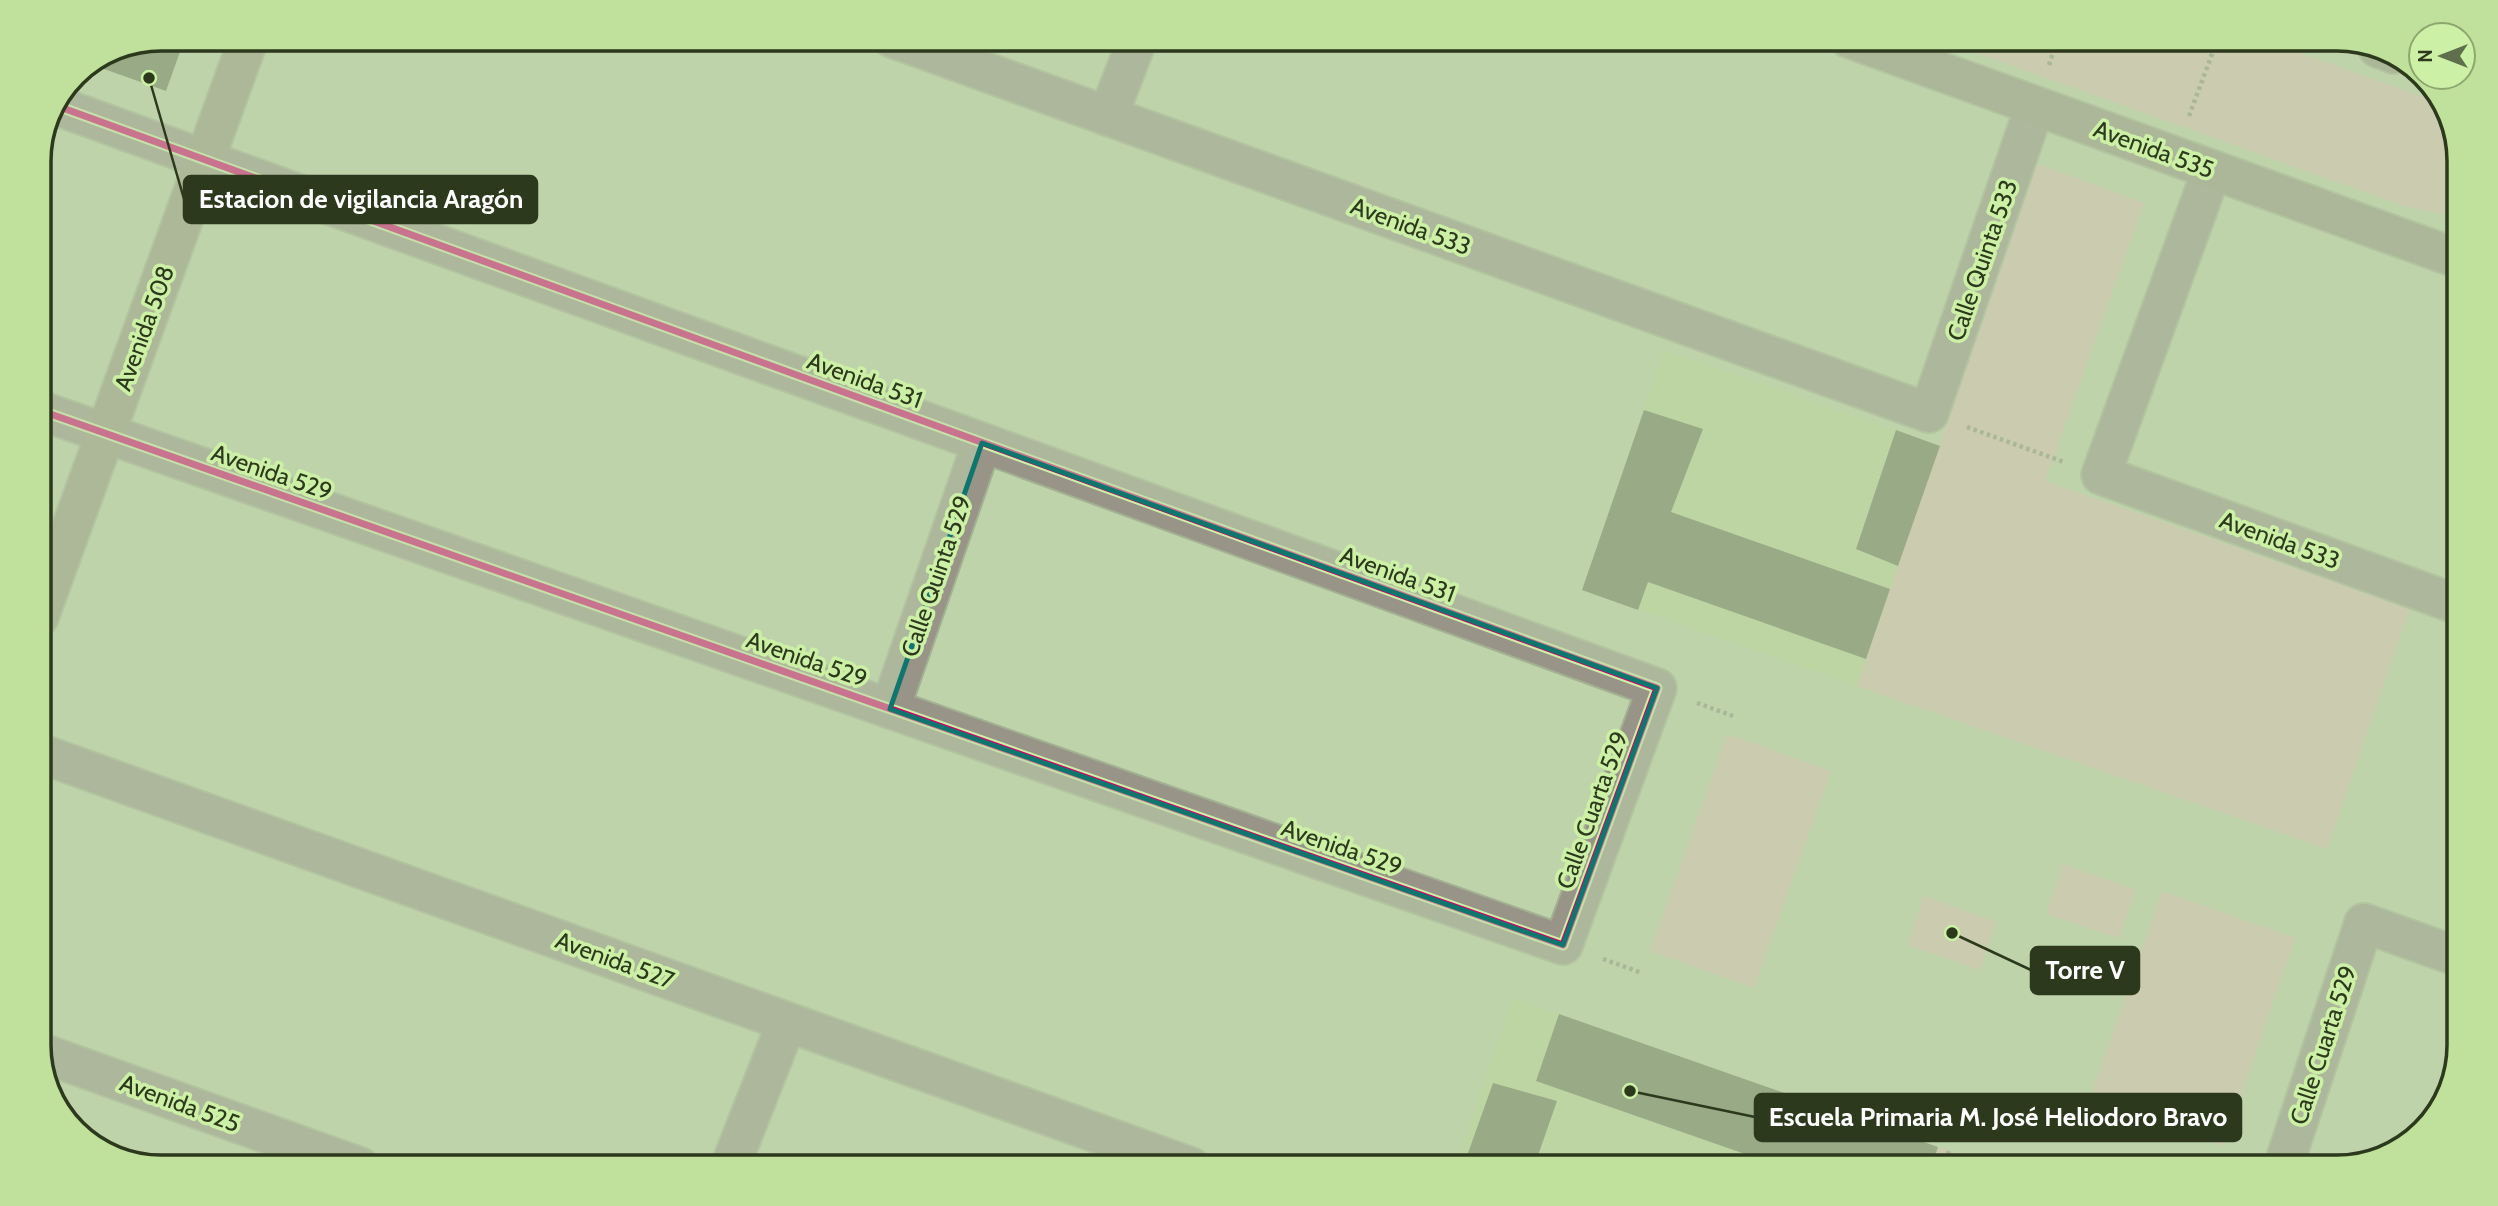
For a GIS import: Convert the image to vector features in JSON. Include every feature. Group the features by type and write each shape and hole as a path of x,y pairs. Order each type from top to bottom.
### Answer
{"main road":[{"name":"Avenida 508","path":"51,584 243,51"}],"street":[{"name":"Avenida 533","path":"928,51 1929,413"},
{"path":"1108,116 1133,51"},
{"name":"Avenida 535","path":"1884,51 2447,255"},
{"name":"Calle Quinta 533","path":"1929,413 2035,106"},
{"name":"Avenida 531","path":"64,109 1657,688"},
{"path":"2101,475 2212,170"},
{"name":"Avenida 529","path":"51,414 1563,945"},
{"name":"Calle Quinta 529","path":"890,709 982,443"},
{"name":"Avenida 533","path":"2101,475 2447,601"},
{"name":"Calle Cuarta 529","path":"1563,945 1657,688"},
{"name":"Avenida 527","path":"51,757 1158,1155"},
{"name":"Calle Cuarta 529","path":"2287,1155 2364,923 2447,953"},
{"path":"735,1155 787,1022"},
{"name":"Avenida 525","path":"52,1057 327,1155"}],"path":[{"path":"2174,156 2213,51"},
{"path":"1929,413 2101,475"},
{"path":"1948,1155 1949,1151"}],"highlighted area":[{"path":"982,443 1657,688 1563,945 890,709"}],"shaded area":[{"path":"1972,51 2295,51 2428,99 2436,112 2445,140 2447,215 2407,207"},
{"path":"2035,163 2144,203 2045,481 2410,608 2327,849 1857,686"},
{"path":"1664,350 1940,446 1857,686 1582,590"},
{"path":"1727,734 1831,771 1754,988 1650,951"},
{"path":"2063,864 2136,890 2119,938 2046,914"},
{"path":"2162,891 2295,938 2224,1146 2090,1098"},
{"path":"1924,896 1996,922 1980,970 1907,945"},
{"path":"1513,998 1938,1147 1935,1155 1459,1155"},
{"path":"1938,1147 1962,1155 1935,1155"}],"building":[{"path":"180,51 166,91 102,68 119,59 140,53"},
{"path":"1644,410 1703,429 1671,512 1890,589 1866,659 1648,582 1638,610 1582,590"},
{"path":"1896,430 1940,446 1898,566 1856,549"},
{"path":"1559,1014 1938,1147 1935,1155 1748,1155 1536,1081"},
{"path":"1493,1083 1557,1101 1538,1155 1467,1155"}],"cycle path":[{"path":"51,414 1563,945 1657,688 64,109"}],"place":[{"name":"Estacion de vigilancia Aragón","path":"149,78"},
{"name":"Torre V","path":"1952,933"},
{"name":"Escuela Primaria M. José Heliodoro Bravo","path":"1630,1091"}]}
